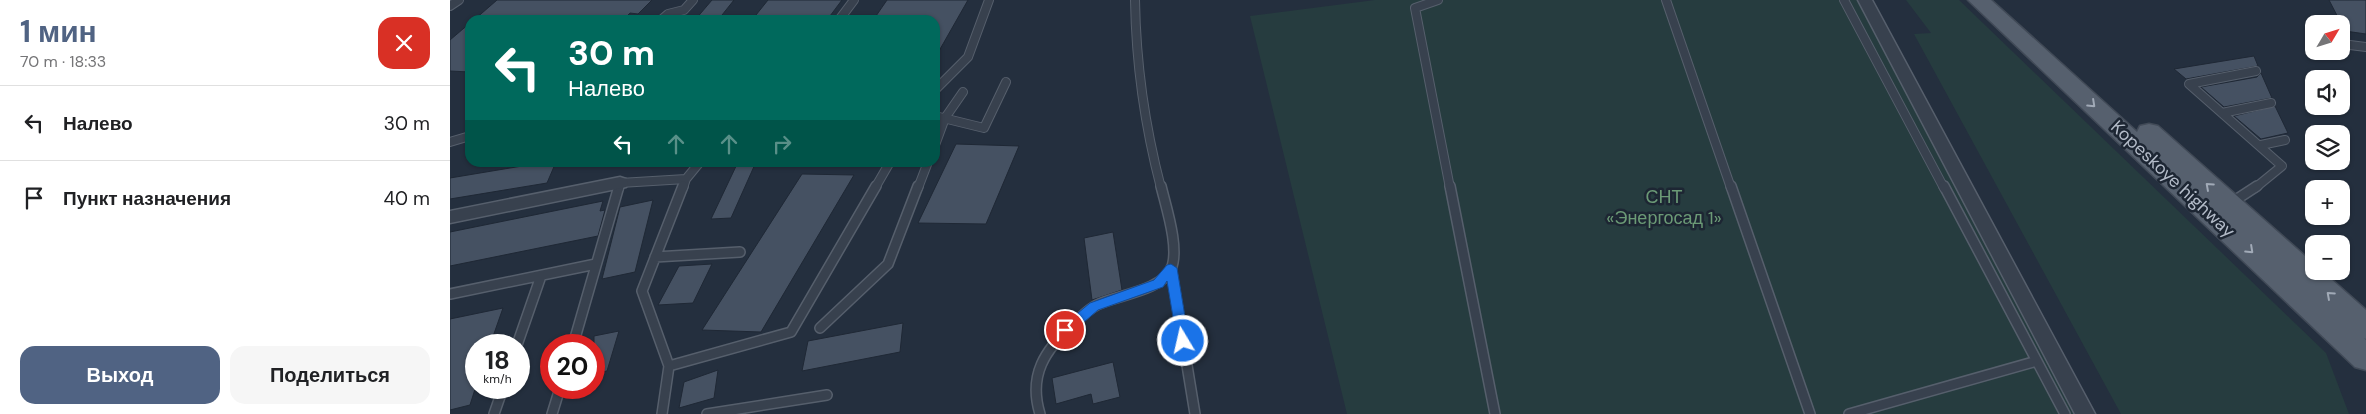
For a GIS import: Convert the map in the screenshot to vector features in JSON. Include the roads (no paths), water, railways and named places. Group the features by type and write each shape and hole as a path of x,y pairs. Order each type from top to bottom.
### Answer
{"main road":[{"name":"Kopeskoye highway","path":"1979,0 2366,358"},
{"name":"Kopeskoye highway","path":"2001,0 2366,327"}],"street":[{"path":"1865,0 2085,414"},
{"path":"450,216 620,184"}],"lane":[{"path":"450,6 459,0"},
{"path":"667,15 684,10 693,0"},
{"path":"843,15 854,0"},
{"path":"940,85 968,57 989,0"},
{"path":"1135,0 1135,31 1152,151 1174,249 1171,268 1195,414"},
{"path":"1438,0 1415,8 1495,414"},
{"path":"1666,0 1810,414"},
{"path":"1844,0 2065,414"},
{"path":"2350,44 2366,47"},
{"path":"2228,204 2255,188 2282,166 2189,84 2256,71"},
{"path":"940,117 984,128 1006,82"},
{"path":"940,131 945,118 963,92"},
{"path":"2222,113 2271,103"},
{"path":"450,142 465,138"},
{"path":"2260,145 2285,140"},
{"path":"662,414 669,366 642,290 686,179 696,167"},
{"path":"669,366 791,332 887,167"},
{"path":"820,328 888,264 926,167"},
{"path":"576,334 620,184 686,179"},
{"path":"655,257 740,252"},
{"path":"450,294 596,264"},
{"path":"1040,414 1034,402 1036,374 1047,351 1065,330 1094,307 1158,284 1171,268"},
{"path":"521,334 540,276"},
{"path":"1849,414 2037,361"},
{"path":"707,414 827,395"},
{"path":"494,414 499,399"},
{"path":"552,414 557,399"}],"park label":[{"name":"СНТ «Энергосад 1»","path":"1664,207"}]}
